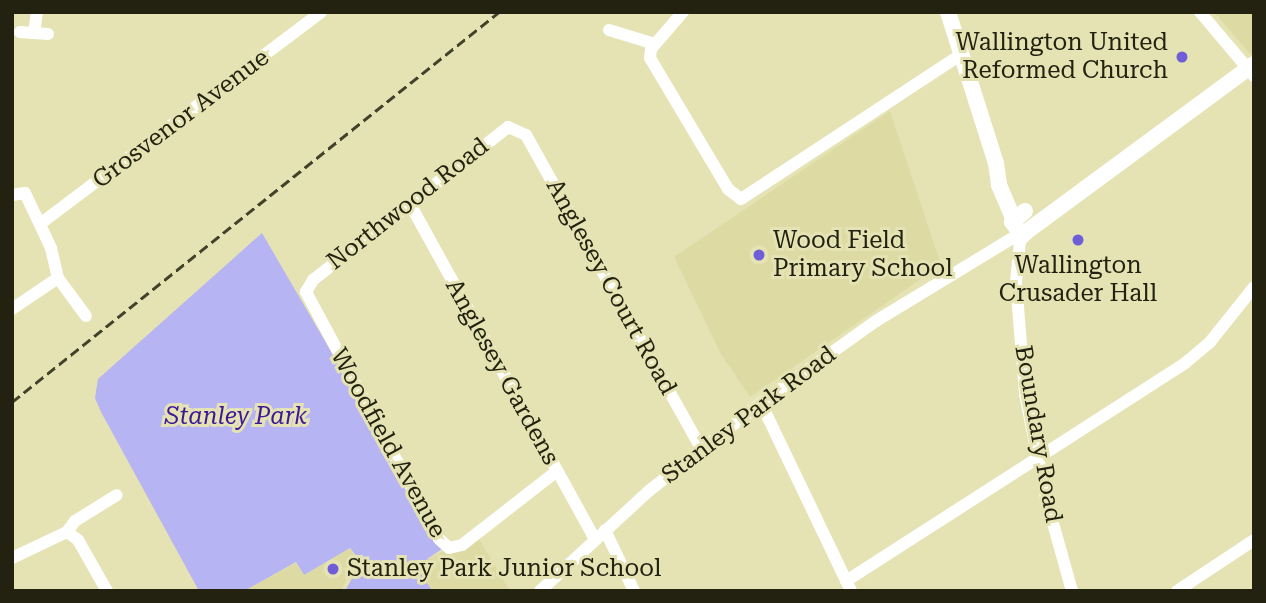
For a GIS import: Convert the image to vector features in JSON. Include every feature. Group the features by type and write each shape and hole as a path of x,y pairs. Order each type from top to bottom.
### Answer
{"main road":[{"path":"948,12 996,163 999,185 1023,224"},
{"name":"Stanley Park Road","path":"1023,224 1085,189 1252,70"}],"street":[{"path":"34,33 37,12"},
{"name":"Grosvenor Avenue","path":"40,224 321,12"},
{"path":"683,12 655,44 650,54 652,63 728,189 740,200 963,54"},
{"path":"1200,12 1252,70"},
{"path":"609,30 655,44"},
{"path":"20,32 48,34"},
{"name":"Northwood Road","path":"306,292 313,280 504,128 518,127"},
{"name":"Anglesey Court Road","path":"518,127 526,135 701,448"},
{"path":"17,193 40,224 58,278 86,316"},
{"name":"Anglesey Gardens","path":"410,204 557,471 600,534 634,591"},
{"name":"Stanley Park Road","path":"540,591 600,534 701,448 761,403 1023,224"},
{"name":"Boundary Road","path":"1023,224 1016,264 1021,363 1037,456 1072,591"},
{"path":"12,309 58,278"},
{"path":"761,403 848,586 1037,456 1197,354 1254,287"},
{"name":"Woodfield Avenue","path":"306,292 439,538 449,548 462,545 557,471"},
{"path":"12,558 67,532 75,521 117,495"},
{"path":"67,532 78,540 107,591"},
{"path":"1177,591 1254,540"}],"shaded area":[{"path":"1214,12 1254,12 1254,51 1250,54"},
{"name":"Wood Field Primary School","path":"890,111 941,265 750,397 721,354 674,257"},
{"path":"476,534 510,591 432,591 422,574 432,568 426,560"},
{"name":"Stanley Park Junior School","path":"350,548 356,558 341,591 244,591 296,563 304,575"}],"green space":[{"name":"Stanley Park","path":"262,233 445,547 427,559 432,568 422,574 432,591 345,591 361,562 350,548 304,575 296,562 244,591 199,591 101,412 95,398 98,379"}],"railway":[{"path":"12,402 499,12"}],"place":[{"name":"Wallington United Reformed Church","path":"1182,57"},
{"name":"Wallington Crusader Hall","path":"1078,240"},
{"name":"Wood Field Primary School","path":"759,255"},
{"name":"Stanley Park Junior School","path":"333,569"}]}
